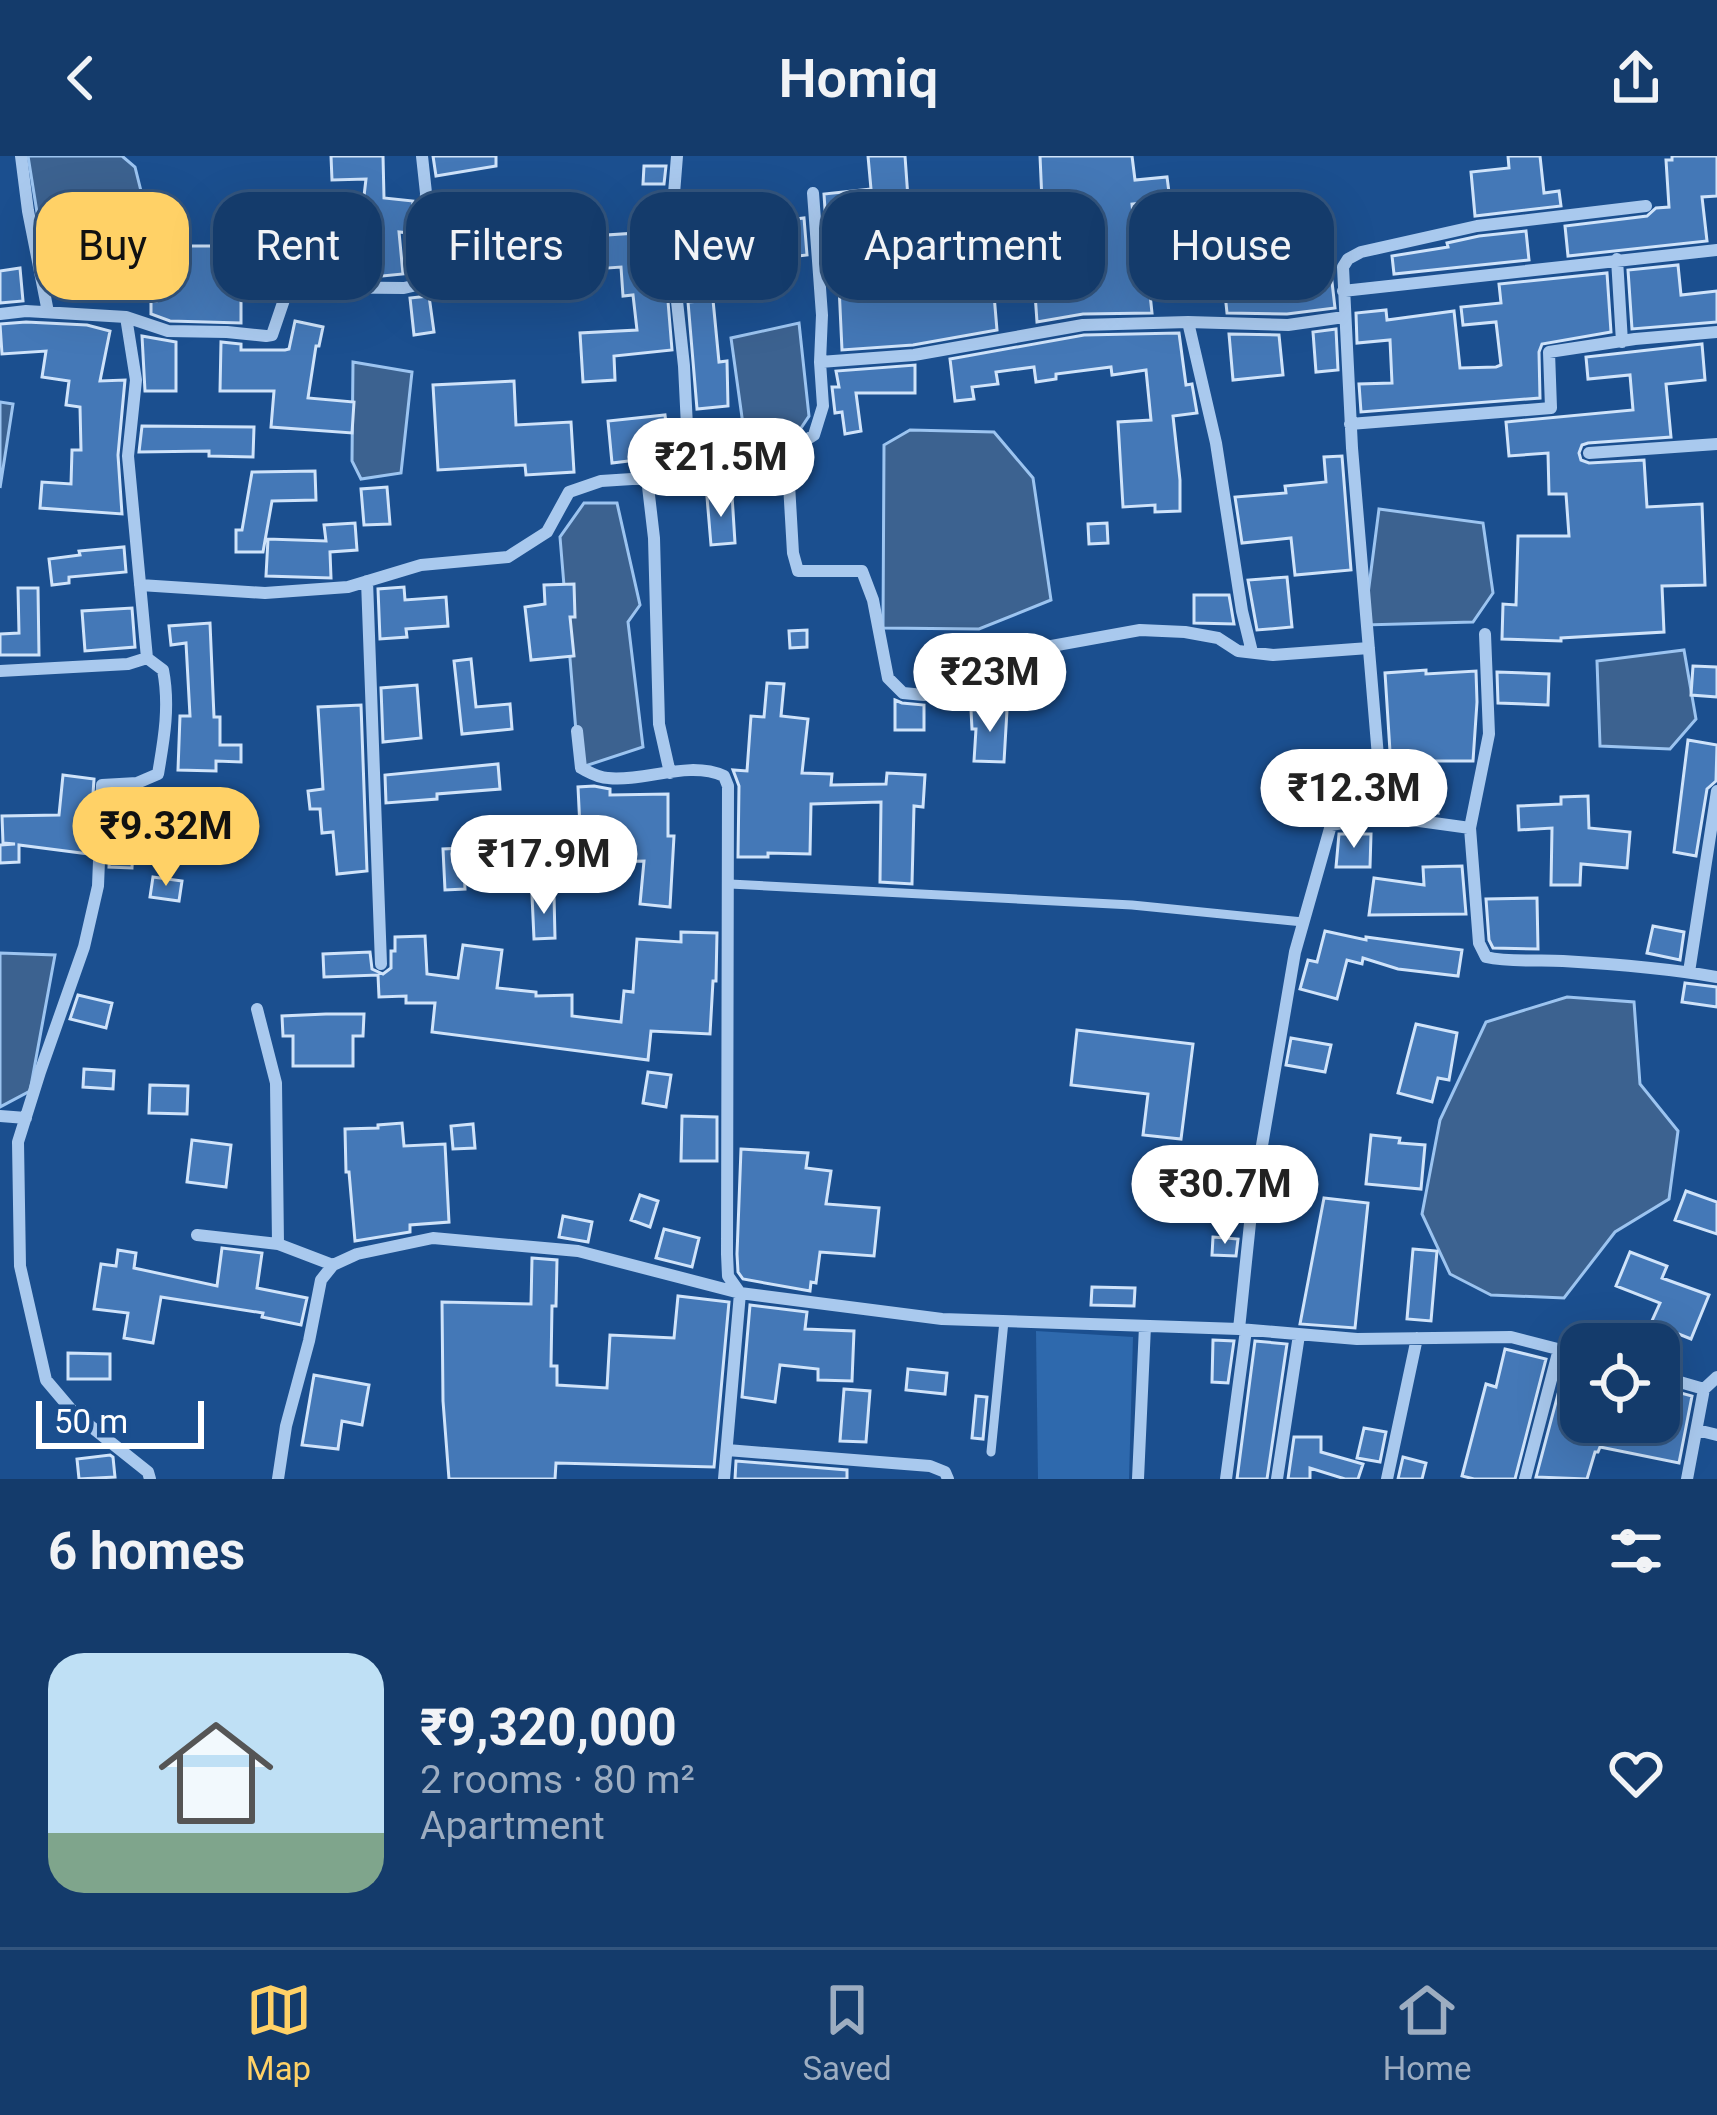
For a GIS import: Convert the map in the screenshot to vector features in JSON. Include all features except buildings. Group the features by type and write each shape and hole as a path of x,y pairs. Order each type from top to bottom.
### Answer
{"street":[{"path":"21,156 48,312"},
{"path":"0,314 126,317 168,331 266,336 276,328 287,291 298,287 417,285 422,276 426,193 422,156"},
{"path":"677,156 673,206 676,292 689,466"},
{"path":"140,585 265,593 348,587 421,565 508,557 547,532 569,492 602,481 663,477 726,451 782,452 814,435 823,406 813,193"},
{"path":"1383,816 1350,424 1343,267 1361,252 1477,226 1646,206"},
{"path":"1343,291 1717,250"},
{"path":"1617,260 1622,342"},
{"path":"126,317 136,380 128,456 147,658 163,670 166,726 158,773 136,783 102,785 98,886 84,947 19,1142 20,1266 46,1380 74,1413 148,1472 150,1479"},
{"path":"820,362 914,355 1083,325 1288,325 1344,317"},
{"path":"1188,322 1216,443 1252,652"},
{"path":"1350,424 1551,408 1549,352 1717,332"},
{"path":"1589,453 1717,444"},
{"path":"782,452 790,484 798,571 862,571 873,600 888,678 903,693 947,692 1046,647 1140,630 1218,638 1238,651 1311,654 1369,648"},
{"path":"647,478 654,538 659,724 670,773"},
{"path":"367,581 381,964"},
{"path":"1485,634 1490,734 1471,828 1479,943 1486,957 1621,964 1717,977"},
{"path":"0,671 128,664 147,658"},
{"path":"577,731 581,768 603,779 714,772 724,776 728,786 727,1254 728,1276 740,1292 724,1479"},
{"path":"1689,972 1717,791"},
{"path":"1226,1479 1252,1204 1272,1077 1295,952 1331,825 1383,816 1471,828"},
{"path":"257,1010 275,1083 278,1244"},
{"path":"0,1117 26,1118"},
{"path":"196,1235 278,1244 333,1265"},
{"path":"278,1479 321,1280 333,1265 357,1254 433,1238 578,1251 740,1292 942,1319 1357,1339 1511,1337 1559,1349 1525,1479"},
{"path":"1138,1479 1145,1326"},
{"path":"1277,1479 1299,1334"},
{"path":"1387,1479 1417,1338"},
{"path":"1687,1479 1704,1389 1717,1377"},
{"path":"1680,1382 1704,1389"},
{"path":"1696,1430 1717,1435"},
{"path":"727,1450 930,1466 945,1472 948,1479"}],"lane":[{"path":"730,884 1132,905 1304,922"},
{"path":"991,1452 1004,1321"}],"shaded area":[{"path":"28,156 122,156 135,167 141,192 36,192 36,206"},
{"path":"799,323 809,416 793,440 745,439 731,338"},
{"path":"353,362 412,372 401,473 361,479 352,461"},
{"path":"0,402 13,404 0,488"},
{"path":"910,430 994,432 1033,478 1051,600 979,629 883,628 884,445"},
{"path":"584,503 617,503 640,605 628,622 643,747 579,768 560,537"},
{"path":"1379,509 1483,523 1493,593 1473,622 1364,625"},
{"path":"1684,650 1696,719 1670,749 1600,746 1597,661"},
{"path":"0,953 55,955 30,1091 0,1107"},
{"path":"1567,997 1634,1002 1640,1084 1678,1131 1669,1199 1615,1232 1564,1298 1491,1295 1450,1274 1422,1214 1440,1120 1486,1022"},
{"path":"1036,1331 1133,1337 1129,1479 1038,1479"}]}
